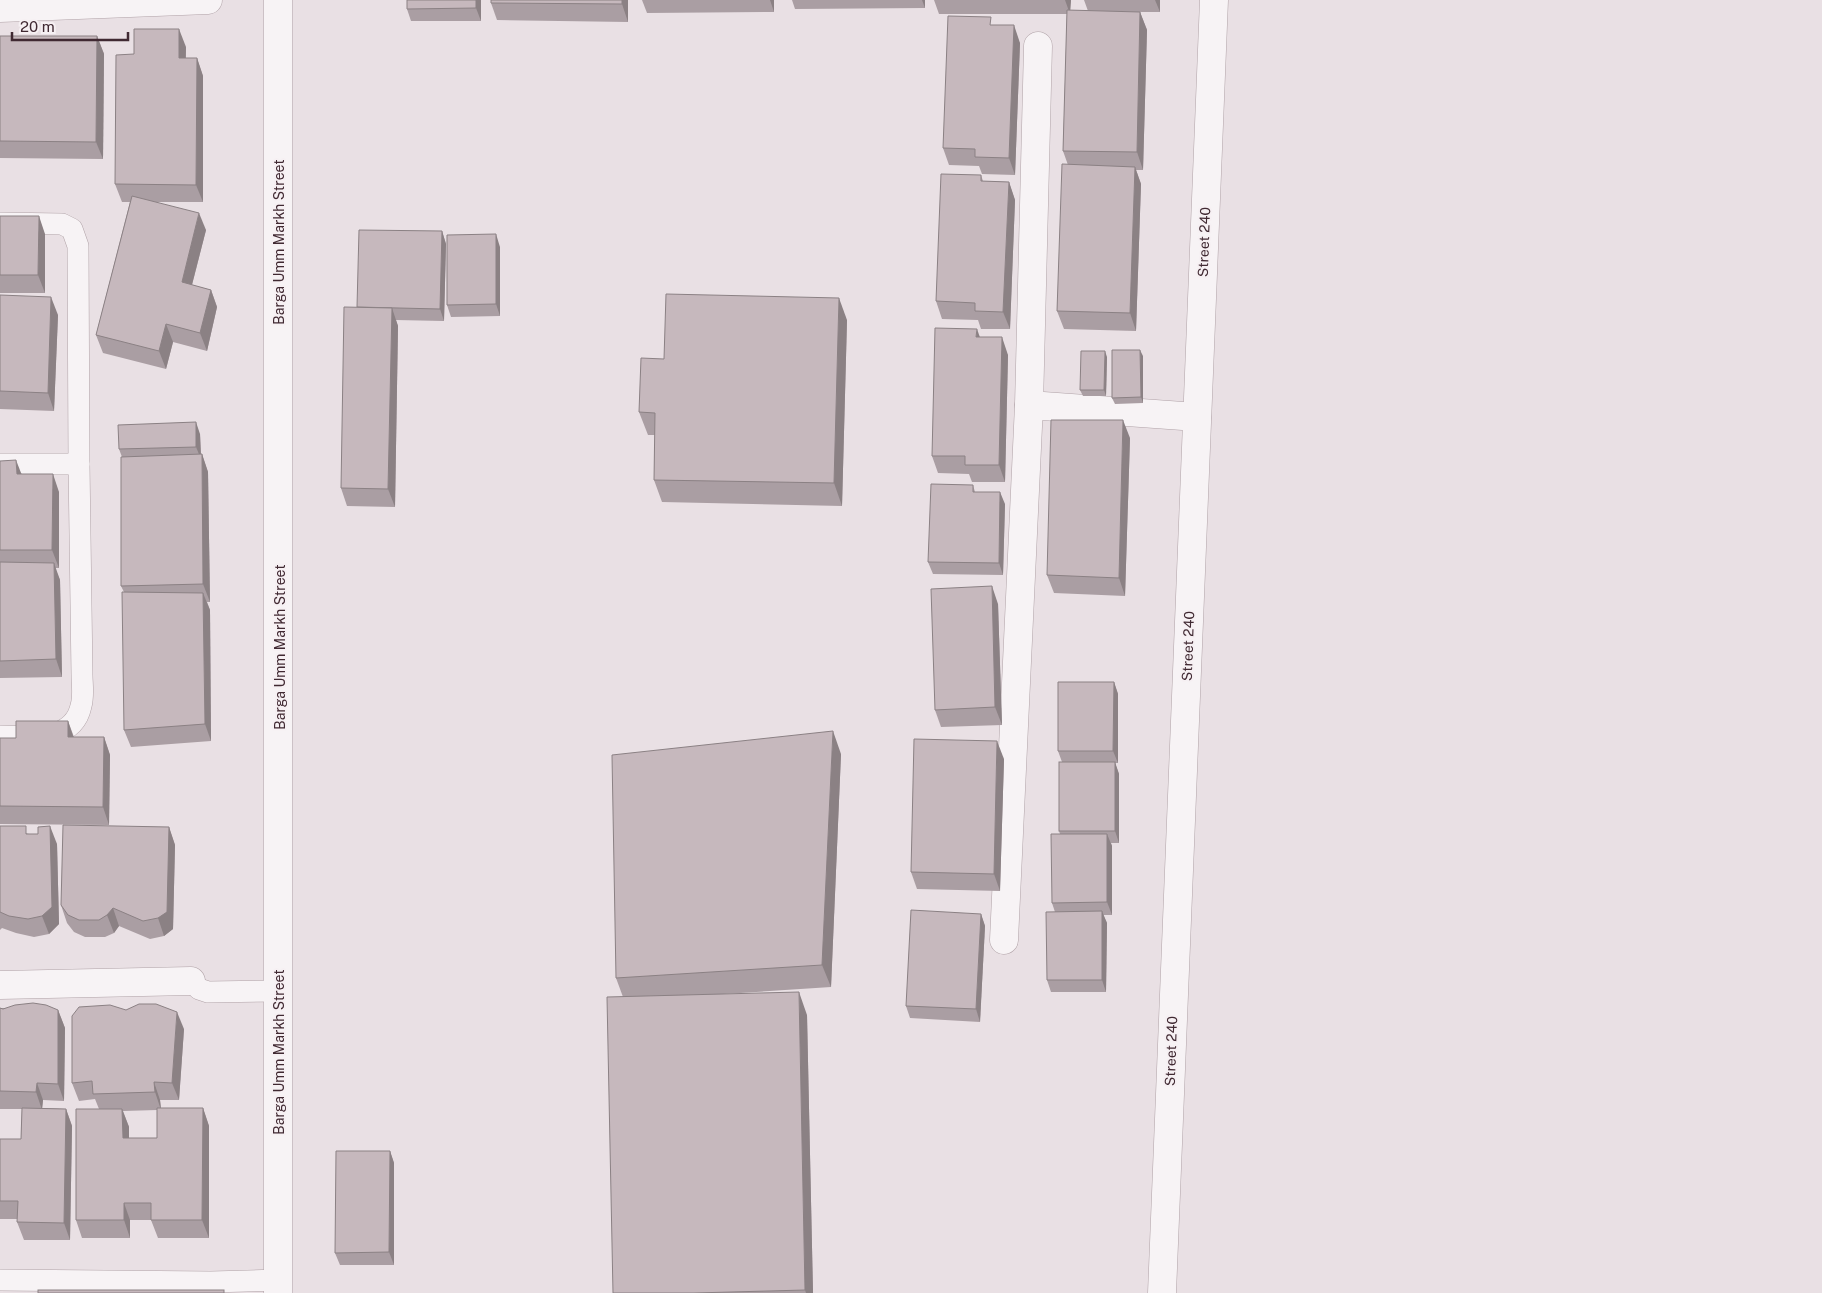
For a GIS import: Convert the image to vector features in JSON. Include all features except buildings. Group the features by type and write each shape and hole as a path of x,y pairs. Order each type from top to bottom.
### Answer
{"street":[{"path":"0,8 208,0"},
{"name":"Barga Umm Markh Street","path":"278,0 278,1287"},
{"name":"Street 240","path":"1162,1293 1214,0"},
{"path":"1004,940 1029,405 1038,46"},
{"path":"1029,405 1197,417"},
{"path":"0,985 191,980"}],"lane":[{"path":"0,223 62,224 72,229 78,246 82,704 76,722 60,733 38,736 0,736"},
{"path":"0,464 79,464"},
{"path":"191,980 199,989 208,992 279,991"},
{"path":"0,1280 201,1282 278,1287"}]}
